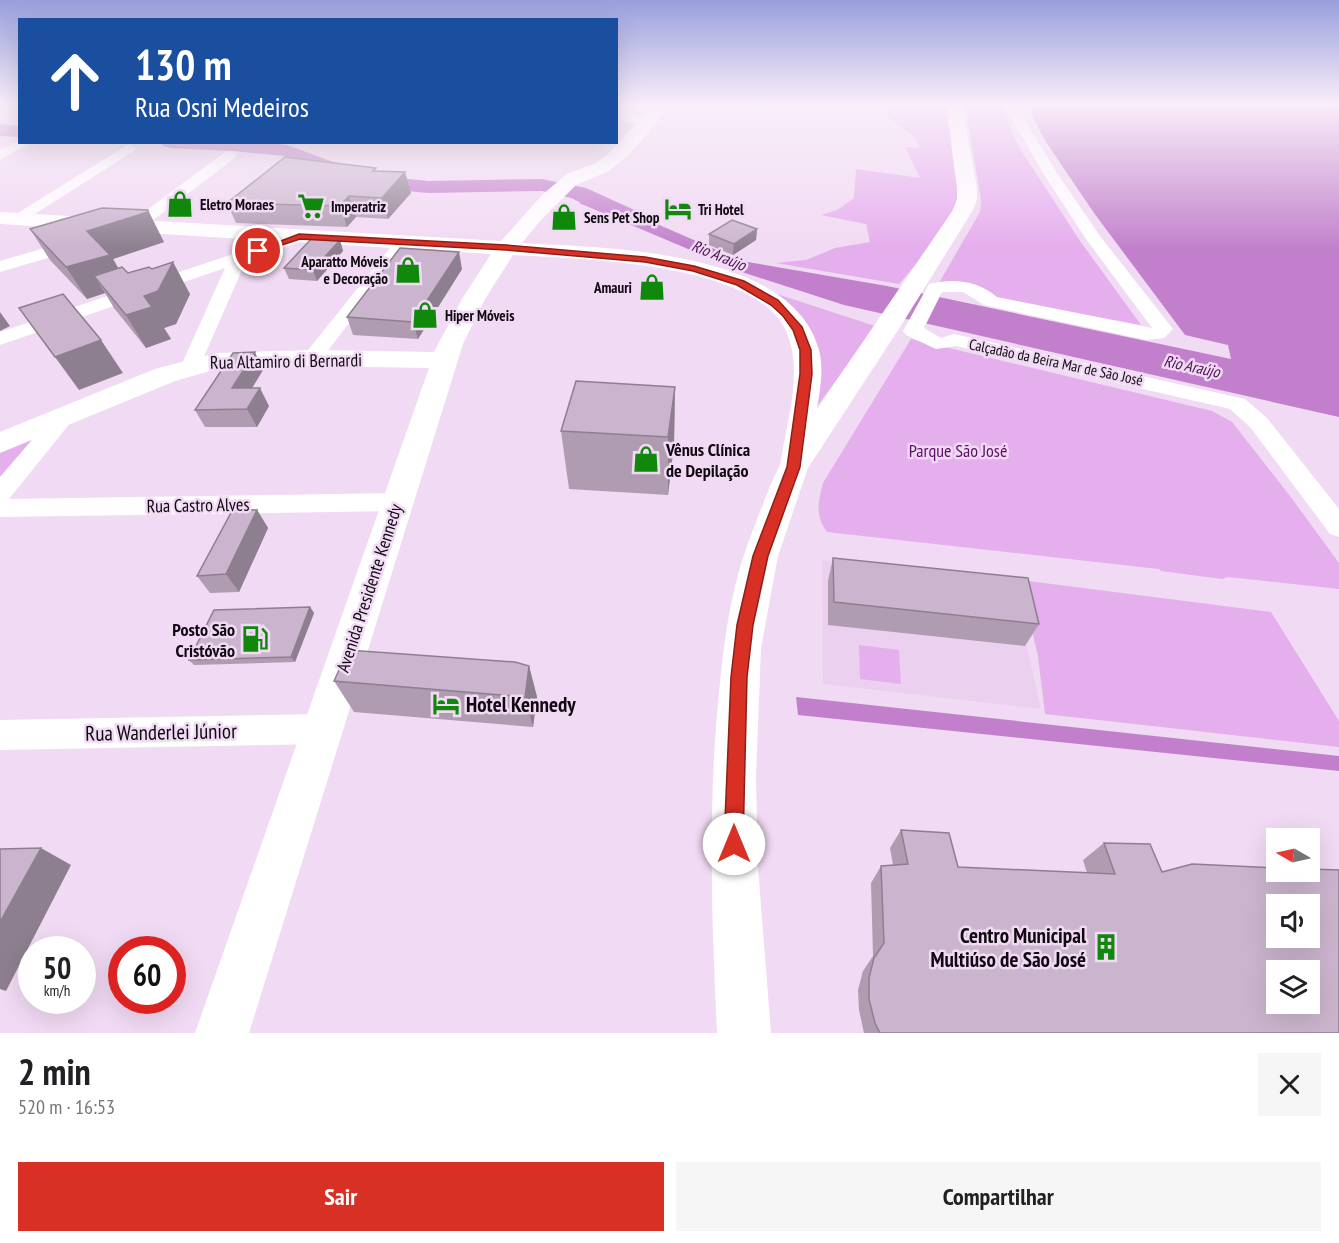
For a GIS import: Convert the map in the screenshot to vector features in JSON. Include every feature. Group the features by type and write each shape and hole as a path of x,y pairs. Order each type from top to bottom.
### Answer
{"main road":[{"path":"574,178 598,152"},
{"path":"574,178 607,164 619,152"},
{"path":"793,467 902,327 926,286 967,199 961,152"},
{"name":"Avenida Presidente Kennedy","path":"222,1033 444,360 461,321 506,248 549,200 574,178"},
{"path":"8,219 610,255 674,264 741,283 775,302 798,329 806,350 806,374 793,467 761,556 745,625 739,677 734,777 734,867 744,1033"},
{"name":"Rua Altamiro di Bernardi","path":"0,442 191,366 233,359 444,360"}],"street":[{"path":"8,219 122,152"},
{"path":"926,286 967,287 991,301 1146,334 1157,334 1163,329 1094,239 1038,152"},
{"path":"0,267 134,227 230,155"},
{"path":"0,339 299,237"},
{"path":"312,358 403,243"},
{"path":"191,366 238,257"},
{"name":"Calçadão da Beira Mar de São José","path":"902,327 935,343 943,344 954,340 1237,404 1259,423 1339,527"},
{"path":"0,493 64,417"},
{"name":"Rua Castro Alves","path":"0,508 397,502"},
{"name":"Rua Wanderlei Júnior","path":"0,735 322,729"}],"shaded area":[{"path":"822,560 1011,579 1041,709 823,684"}],"green space":[{"path":"908,152 956,152 959,187 955,206 933,242 899,284 776,263 806,260 835,248 870,242 866,224 821,215 837,210 854,198 856,169 920,178"},
{"path":"973,152 1022,152 1080,241 1141,325 991,297 939,283 980,212 981,200"},
{"path":"777,294 875,326 816,408 818,372 815,344 811,332 803,320"},
{"name":"Parque São José","path":"911,339 1212,411 1232,422 1339,563 1339,589 1228,577 1222,579 1159,569 827,532 819,514 823,483"},
{"path":"39,435 0,479 0,451"},
{"path":"1020,580 1271,612 1339,721 1339,747 1045,714 1038,656"},
{"path":"859,645 899,650 901,684 860,679"}],"water":[{"path":"1053,152 1339,152 1339,417 844,305 745,273 579,203 595,193 625,210 742,261 887,286 1231,359 1228,345 1185,335 1094,213"},
{"path":"796,697 1339,756 1339,771 798,715"}],"building":[{"path":"285,157 376,168 373,171 405,172 382,198 349,196 340,206 227,203"},
{"path":"102,208 148,210 148,212 87,231 110,255 66,267 30,229"},
{"path":"732,220 757,229 734,244 709,234"},
{"path":"312,238 340,240 313,270 284,268"},
{"path":"400,248 459,252 413,322 347,317"},
{"path":"173,262 158,291 144,296 152,307 126,315 94,276 122,267 128,273 149,267 152,269"},
{"path":"63,294 101,340 55,357 19,308"},
{"path":"255,352 232,388 260,388 247,409 195,410 233,353"},
{"path":"576,381 675,387 668,437 561,431"},
{"path":"233,509 257,510 226,574 197,576"},
{"path":"833,558 1028,578 1039,624 834,602"},
{"name":"Posto São Cristóvão","path":"310,607 291,657 189,660 214,610"},
{"path":"348,650 515,662 529,666 525,697 334,681"},
{"name":"Centro Municipal Multiúso de São José","path":"901,830 949,833 958,867 1115,874 1104,843 1150,844 1162,872 1192,864 1266,868 1266,882 1320,882 1320,869 1339,870 1339,1033 880,1033 869,999 869,978 874,958 884,943 881,866 908,864"},
{"path":"41,848 0,922 0,849"}],"waterway":[{"name":"Rio Araújo","path":"290,152 366,181 428,187 542,185 578,193 633,218"}],"place":[{"name":"Eletro Moraes","path":"180,204"},
{"name":"Imperatriz","path":"311,206"},
{"name":"Tri Hotel","path":"678,209"},
{"name":"Sens Pet Shop","path":"564,217"},
{"name":"Aparatto Móveis e Decoração","path":"408,270"},
{"name":"Amauri","path":"652,287"},
{"name":"Hiper Móveis","path":"425,315"},
{"name":"Vênus Clínica de Depilação","path":"646,459"},
{"name":"Posto São Cristóvão","path":"255,639"},
{"name":"Hotel Kennedy","path":"446,704"},
{"name":"Centro Municipal Multiúso de São José","path":"1106,947"}],"route":[{"path":"258,251 299,237 585,253 645,259 694,268 741,283 775,302 787,314 798,329 806,350 806,374 793,467 761,556 745,625 739,677 734,777 734,844"}]}
